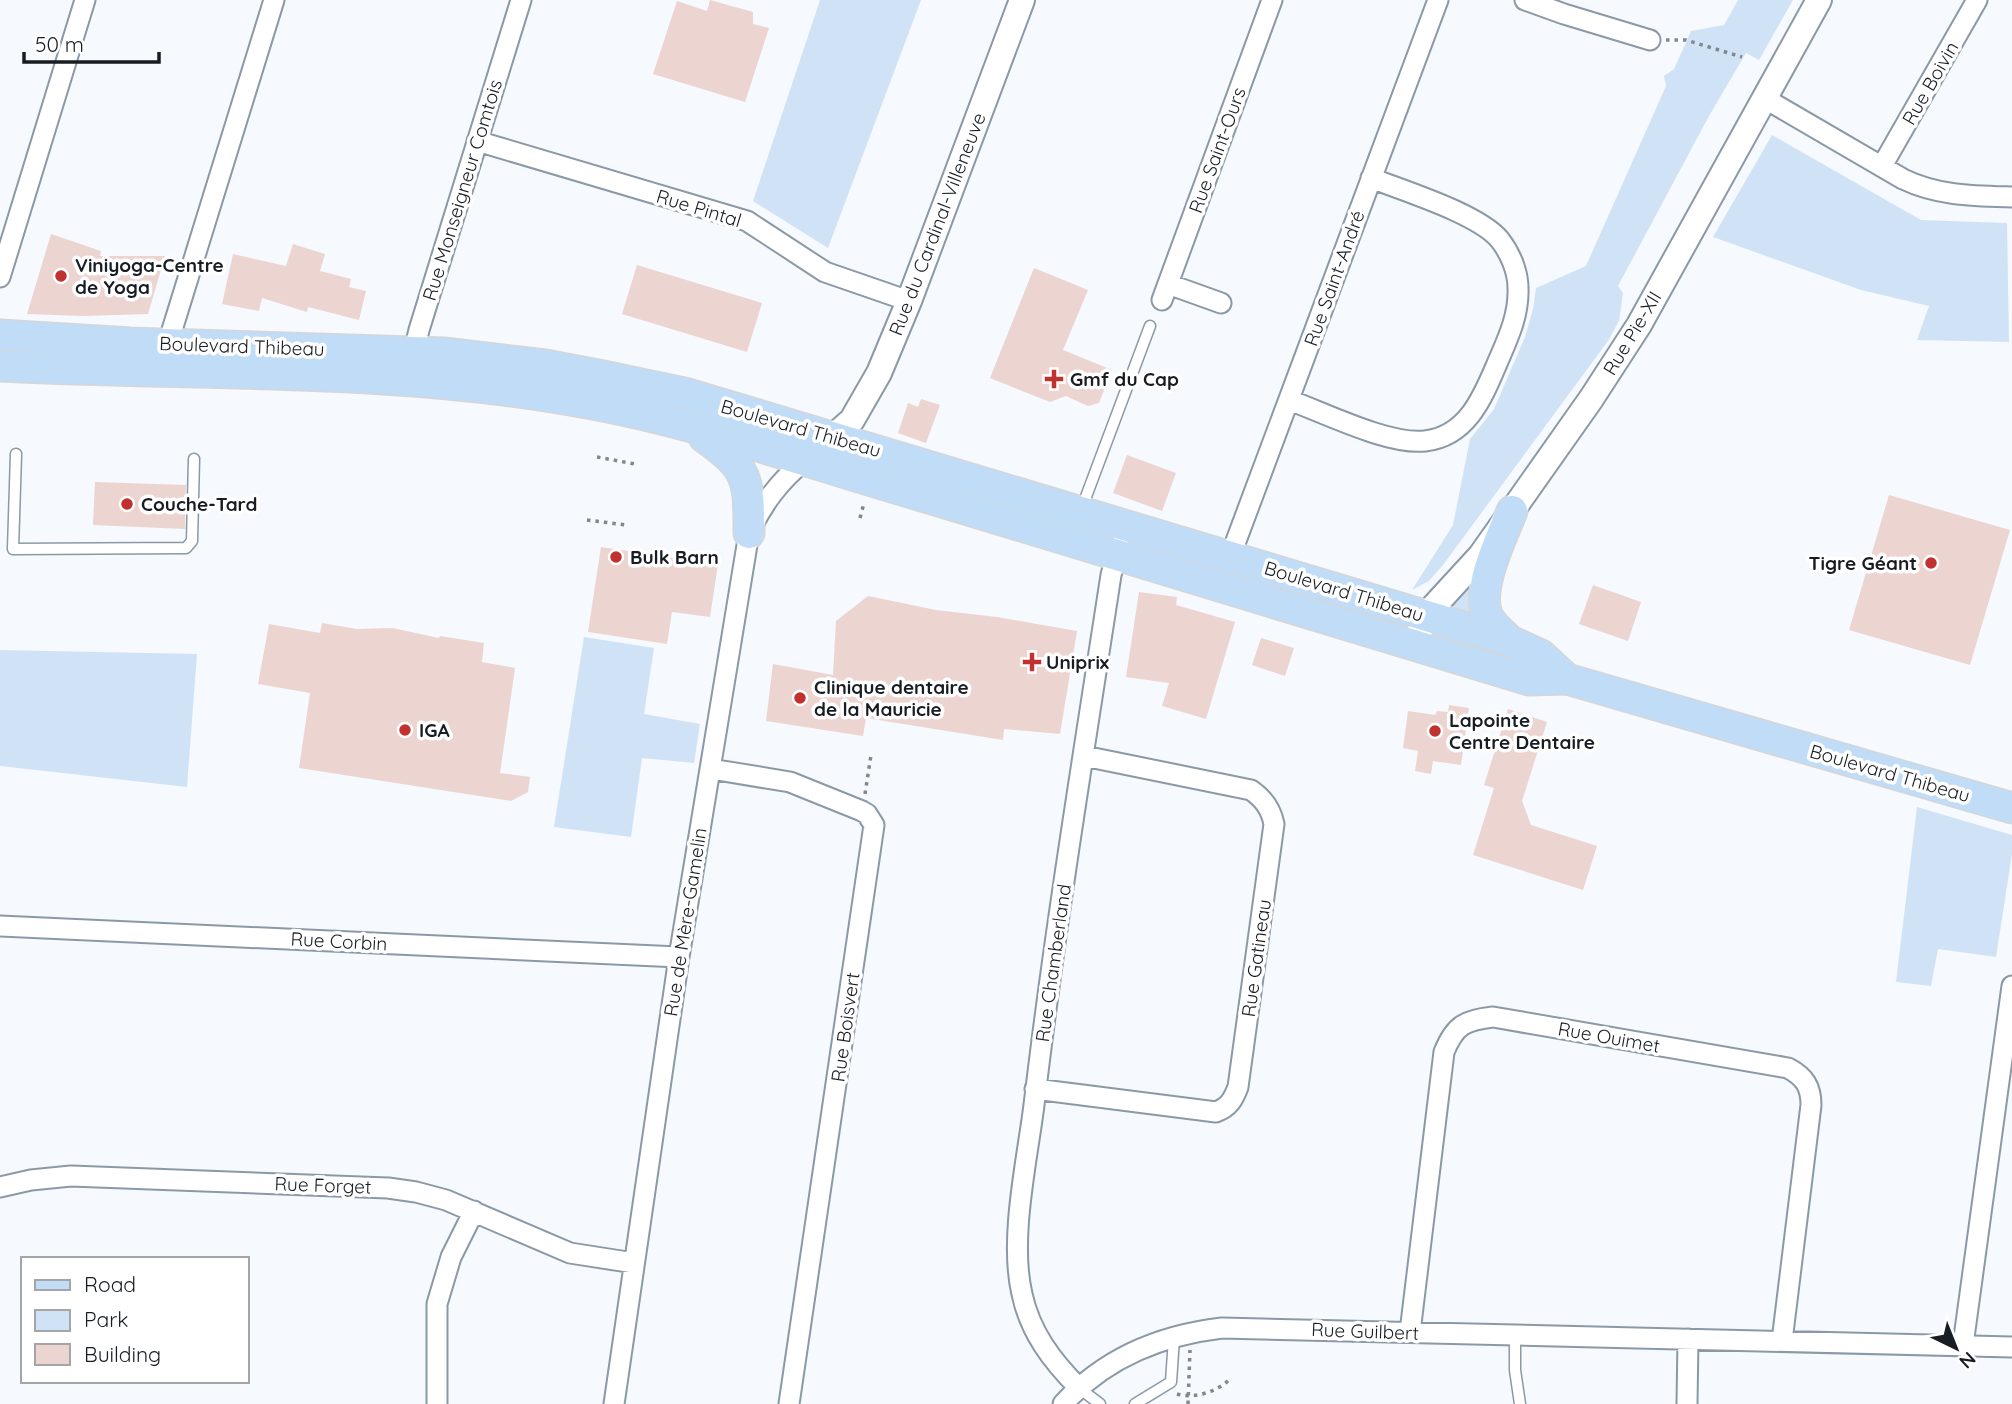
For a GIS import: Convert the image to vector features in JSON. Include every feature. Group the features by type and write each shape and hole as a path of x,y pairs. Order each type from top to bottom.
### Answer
{"main road":[{"name":"Boulevard Thibeau","path":"0,335 444,353 545,365 688,394 833,437 1075,526 1117,554 1529,680 1567,679 2012,808"},
{"name":"Boulevard Thibeau","path":"0,366 409,382 544,395 607,407 689,427 804,461 1075,526 1126,525 1510,641 1541,655 1567,679"},
{"path":"689,427 728,454 742,471 749,497 748,533"},
{"path":"1510,641 1489,619 1485,594 1489,573 1512,511"}],"street":[{"path":"0,277 85,0"},
{"path":"168,343 274,0"},
{"name":"Rue Monseigneur Comtois","path":"409,382 413,352 521,0"},
{"name":"Rue du Cardinal-Villeneuve","path":"804,461 852,420 878,373 909,301 1022,0"},
{"name":"Rue Saint-Ours","path":"1222,303 1165,292 1272,0"},
{"name":"Rue Saint-André","path":"1230,557 1438,0"},
{"path":"1525,0 1650,40"},
{"name":"Rue Pie-XII","path":"1415,645 1425,616 1481,555 1591,399 1639,325 1819,0"},
{"name":"Rue Boivin","path":"1882,166 1977,0"},
{"path":"1764,98 1910,182 1938,192 2012,197"},
{"name":"Rue Pintal","path":"477,141 747,221 825,272 909,301"},
{"path":"1289,400 1400,440 1412,442 1434,439 1457,428 1482,399 1513,327 1517,307 1517,278 1511,259 1493,232 1469,217 1371,178"},
{"name":"Rue de Mère-Gamelin","path":"614,1404 679,957 748,533 768,497 784,478 804,461"},
{"name":"Rue Chamberland","path":"1079,1388 1059,1368 1034,1330 1018,1275 1017,1239 1056,934 1111,575 1126,525"},
{"name":"Rue Gatineau","path":"1035,1089 1216,1112 1226,1108 1238,1087 1274,824 1272,814 1260,796 1251,790 1084,756"},
{"path":"710,769 790,782 862,811"},
{"name":"Rue Boisvert","path":"789,1404 874,831 871,819 862,811"},
{"name":"Rue Corbin","path":"0,926 679,957"},
{"path":"1963,1345 2012,986"},
{"name":"Rue Ouimet","path":"1409,1332 1444,1052 1450,1036 1463,1023 1493,1017 1788,1068 1798,1073 1811,1092 1811,1105 1782,1341"},
{"name":"Rue Forget","path":"0,1187 31,1180 71,1176 365,1186 416,1192 474,1211 570,1253 634,1263"},
{"path":"438,1404 437,1304 451,1257 474,1211"},
{"name":"Rue Guilbert","path":"1063,1404 1079,1388 1116,1361 1182,1335 1222,1328 2012,1347"},
{"path":"1687,1404 1688,1339"}],"lane":[{"path":"1075,526 1150,326"},
{"path":"16,454 13,550 186,548 192,541 194,459"},
{"path":"1135,1404 1171,1382 1182,1335"},
{"path":"1515,1335 1516,1383 1520,1404"},
{"path":"1079,1388 1100,1404"}],"path":[{"path":"1686,40 1742,57"},
{"path":"597,457 635,464"},
{"path":"587,520 626,525"},
{"path":"862,811 871,755"},
{"path":"1182,1335 1188,1404"},
{"path":"1171,1382 1178,1396 1188,1396 1218,1391 1229,1380"}],"green space":[{"path":"820,0 921,0 828,248 753,201"},
{"path":"1738,0 1793,0 1759,60 1746,53 1709,116 1618,286 1623,293 1619,321 1608,341 1443,565 1429,581 1412,590 1453,525 1470,439 1494,409 1525,337 1536,288 1586,266 1666,86 1664,76 1674,69 1691,31 1724,25"},
{"path":"1772,135 1921,220 2007,223 2009,342 1917,340 1929,306 1861,290 1713,237"},
{"path":"1476,577 1477,616 1451,608 1451,607"},
{"path":"584,637 654,648 644,714 700,724 694,763 642,758 631,837 554,827"},
{"path":"0,650 197,654 187,787 0,766"},
{"path":"1917,807 2012,835 2012,854 1996,957 1938,949 1931,986 1896,982"}],"building":[{"path":"710,0 753,12 753,24 769,28 745,102 653,74 677,1 707,11"},
{"path":"51,234 101,251 100,256 165,256 148,314 27,314"},
{"path":"293,244 325,254 320,271 351,279 349,287 366,291 359,320 308,307 307,312 262,298 259,311 222,304 233,254 286,266"},
{"path":"637,265 762,303 747,352 622,314"},
{"path":"1034,268 1088,290 1063,350 1112,370 1099,403 1088,406 1066,396 1050,402 990,378"},
{"path":"921,399 940,405 926,443 898,433 908,403 918,407"},
{"path":"1127,455 1176,473 1162,511 1113,493"},
{"name":"Couche-Tard","path":"95,482 186,485 185,529 93,525"},
{"path":"1889,495 2010,530 1970,665 1849,630"},
{"path":"601,547 718,564 710,617 672,612 667,644 588,632"},
{"path":"1593,585 1641,602 1628,641 1579,624"},
{"path":"1139,592 1177,597 1176,605 1235,622 1206,719 1162,706 1169,683 1126,677"},
{"path":"868,596 936,610 1077,631 1060,734 1004,729 1003,740 866,718 863,736 766,721 773,664 833,675 836,621"},
{"name":"IGA","path":"322,623 357,629 392,628 439,638 484,643 482,662 515,668 500,773 530,777 528,792 511,801 299,768 310,693 258,684 269,624 320,633"},
{"path":"1261,638 1294,648 1285,676 1252,665"},
{"name":"Lapointe Centre Dentaire","path":"1449,705 1469,708 1461,765 1433,761 1431,774 1415,771 1418,751 1403,748 1408,711 1435,715 1437,711 1448,712"},
{"path":"1508,709 1547,722 1522,801 1531,825 1597,846 1583,890 1473,855 1494,788 1484,785"}],"place":[{"name":"Viniyoga-Centre de Yoga","path":"61,276"},
{"name":"Gmf du Cap","path":"1054,379"},
{"name":"Couche-Tard","path":"127,504"},
{"name":"Bulk Barn","path":"616,557"},
{"name":"Tigre Géant","path":"1931,563"},
{"name":"Uniprix","path":"1032,662"},
{"name":"Clinique dentaire de la Mauricie","path":"800,698"},
{"name":"IGA","path":"405,730"},
{"name":"Lapointe Centre Dentaire","path":"1435,731"}]}
